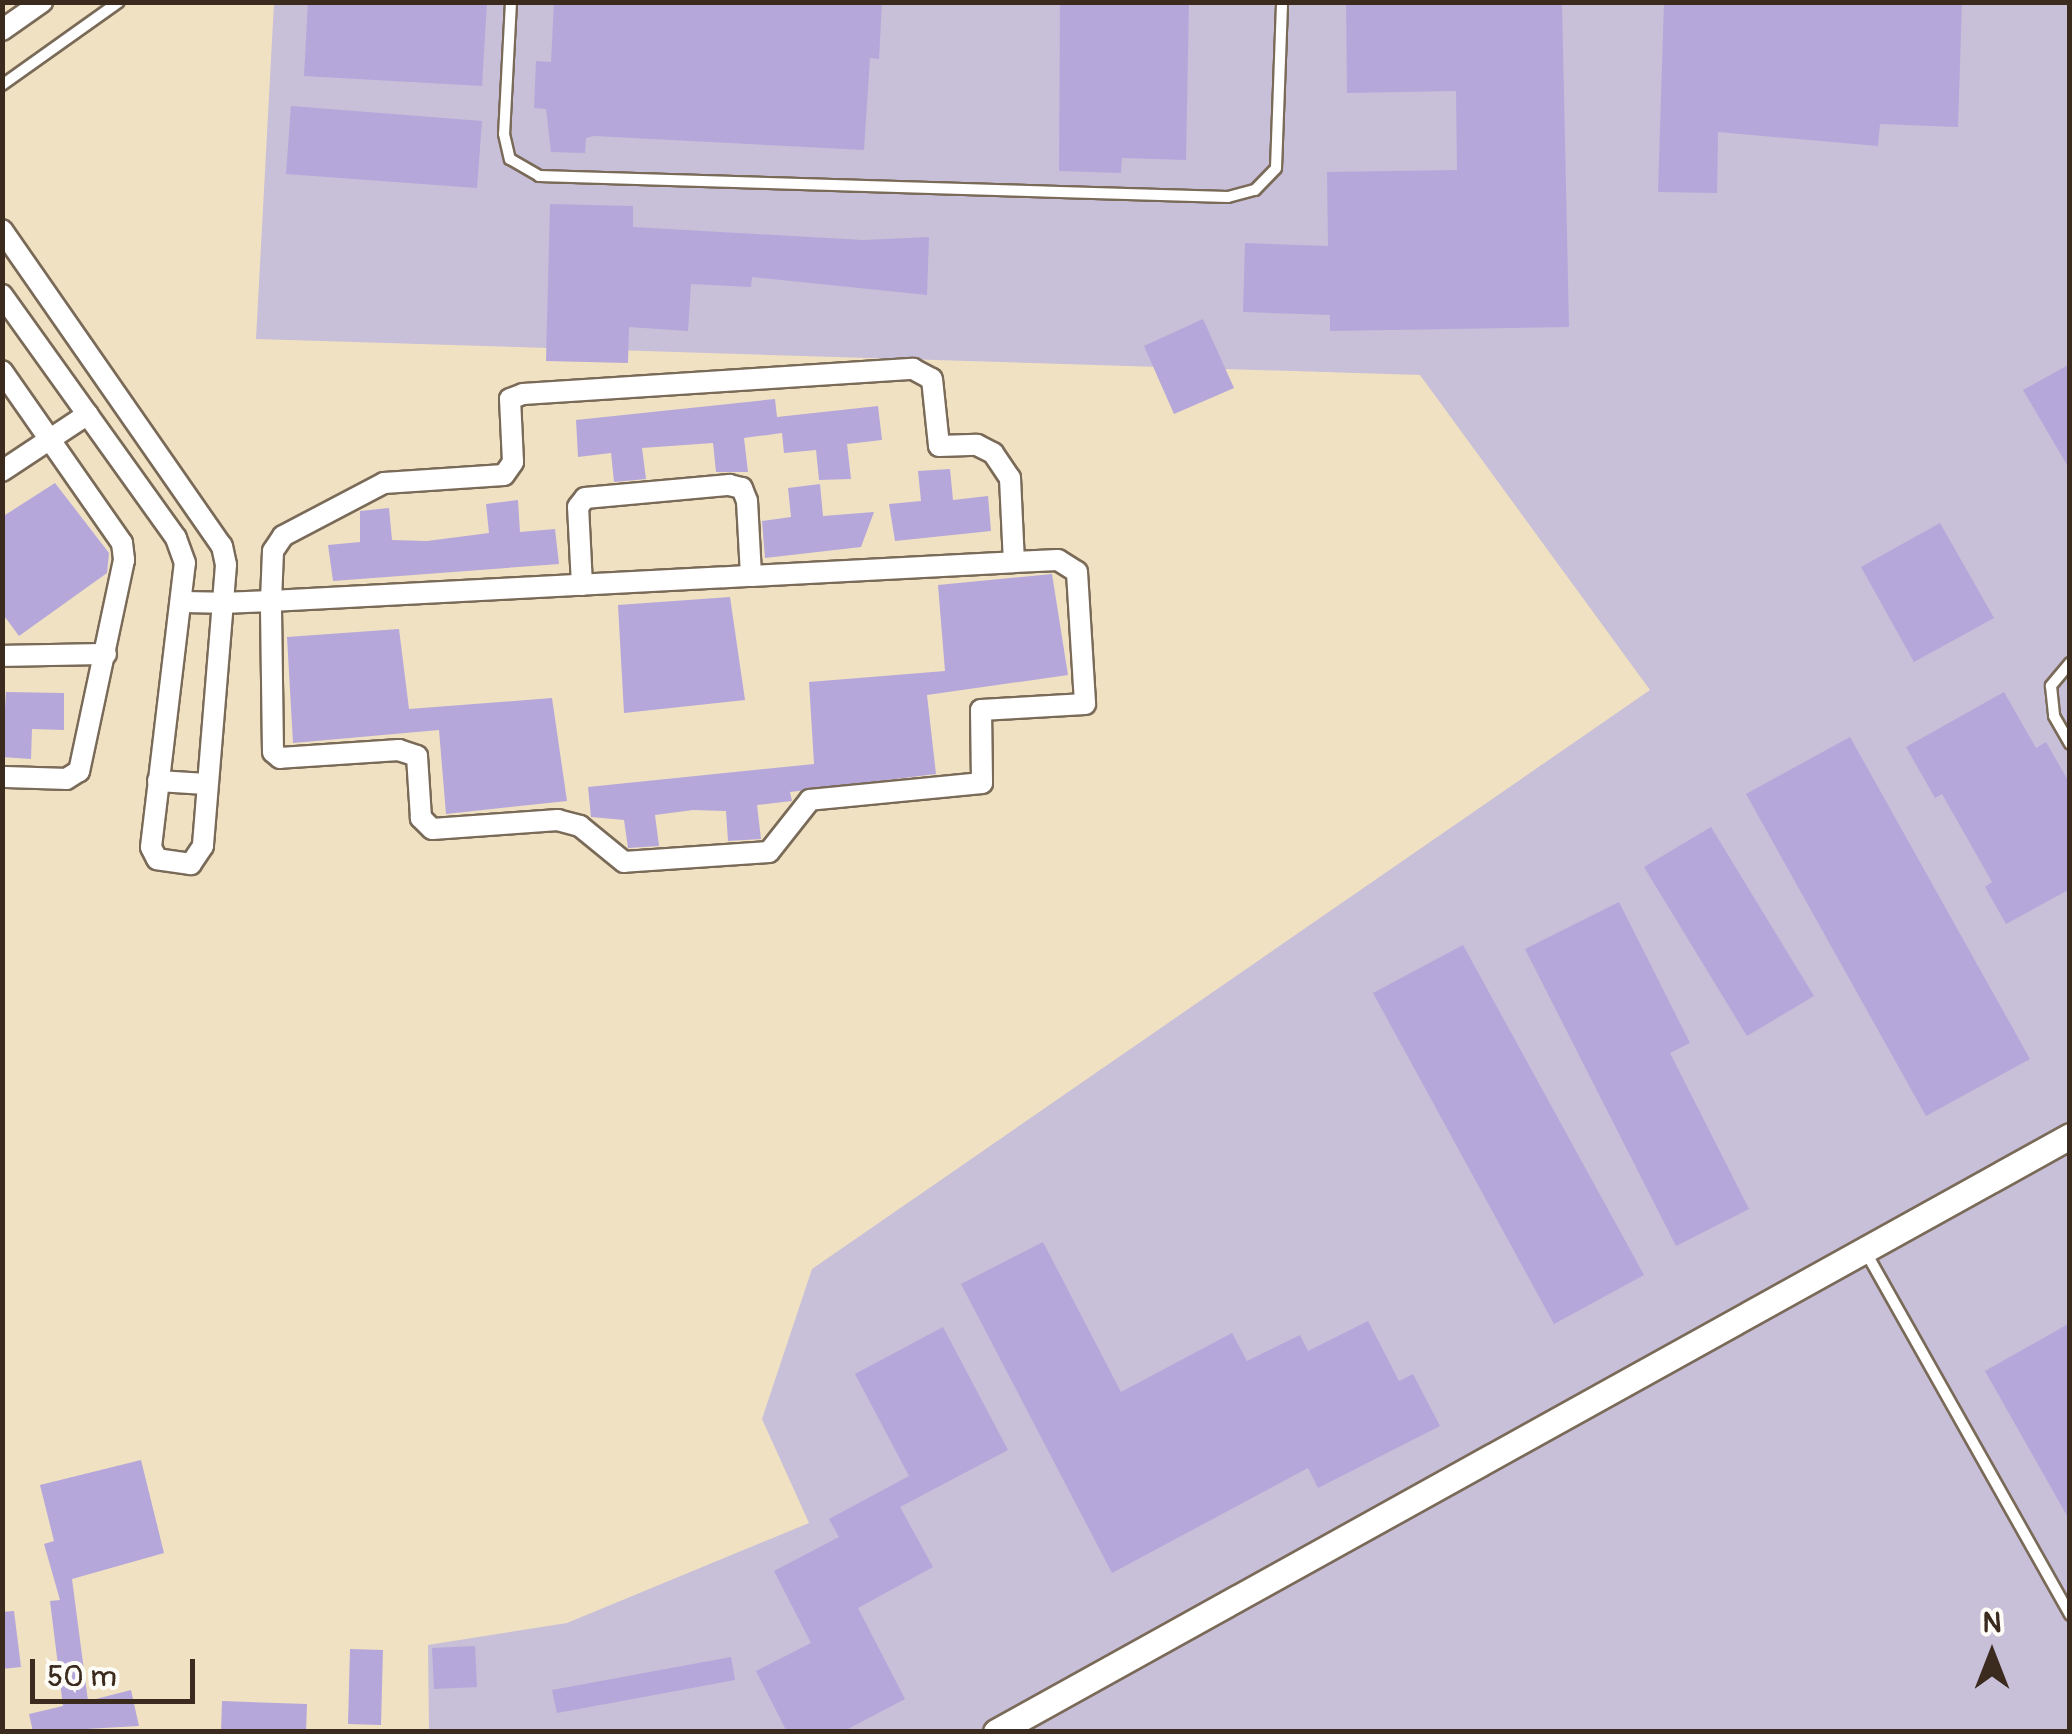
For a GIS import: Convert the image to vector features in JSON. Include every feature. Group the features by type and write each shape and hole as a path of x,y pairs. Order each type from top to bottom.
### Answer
{"street":[{"path":"2,30 42,2"},
{"path":"2,230 215,531 226,565 200,858 173,866 157,859 151,847 185,563 176,538 2,295"},
{"path":"183,602 271,601 1058,560 1076,572 1085,704 980,710 982,783 810,800 769,852 624,862 580,826 558,820 432,829 421,818 416,756 399,750 280,758 273,752 271,601 273,552 283,536 364,490 504,474 512,462 510,400 522,394 913,369 932,379 939,446 977,445 1003,464 1010,478 1014,562"},
{"path":"2,371 122,543 106,654 79,770 66,779 2,777"},
{"path":"2,471 88,414"},
{"path":"582,585 578,507 585,498 728,485 742,488 747,501 751,576"},
{"path":"2,638 9,656 106,654"},
{"path":"158,781 206,784"},
{"path":"996,1732 2070,1136"}],"lane":[{"path":"2,86 119,2"},
{"path":"512,2 504,134 510,159 538,176 1228,198 1256,190 1276,168 1282,2"},
{"path":"2070,663 2052,686 2054,716 2070,744"},
{"path":"1864,1249 2070,1615"}],"shaded area":[{"path":"274,3 2069,3 2069,1731 429,1731 428,1645 567,1623 809,1523 762,1419 812,1269 1650,690 1420,375 256,339"}],"building":[{"path":"308,2 487,2 482,86 304,76"},
{"path":"554,2 882,2 879,59 870,58 864,150 594,136 586,138 585,153 551,152 546,109 534,108 536,61 551,62"},
{"path":"1060,2 1189,2 1186,160 1122,158 1121,173 1059,171"},
{"path":"1346,2 1562,2 1569,327 1330,331 1330,315 1243,312 1245,243 1328,246 1327,172 1457,170 1456,91 1347,93"},
{"path":"1664,2 1962,2 1958,127 1880,124 1878,146 1718,132 1717,193 1658,192"},
{"path":"291,106 482,121 477,188 286,174"},
{"path":"550,204 633,206 633,227 863,240 929,237 927,295 752,277 751,287 691,284 688,331 629,327 628,363 546,361"},
{"path":"1203,319 1234,388 1174,414 1144,346"},
{"path":"2070,364 2070,470 2023,390"},
{"path":"775,399 777,417 878,406 882,440 847,444 851,479 819,480 816,450 784,453 782,433 744,438 748,472 716,472 713,443 642,448 646,479 614,482 611,453 578,457 576,420"},
{"path":"950,469 953,500 988,496 991,531 895,541 889,504 921,501 918,471"},
{"path":"55,483 109,553 107,573 19,636 2,613 2,517"},
{"path":"820,484 823,516 874,512 861,547 765,558 762,521 791,517 788,488"},
{"path":"518,500 520,532 555,529 559,564 333,581 328,545 360,542 360,511 389,508 392,540 427,541 489,533 486,504"},
{"path":"1940,523 1994,618 1914,662 1861,567"},
{"path":"1052,574 1068,675 927,695 936,774 790,792 792,801 757,805 761,839 728,841 726,811 693,810 655,815 659,846 628,848 624,820 591,817 588,787 814,764 809,682 945,671 938,585"},
{"path":"730,597 745,700 624,713 618,605"},
{"path":"399,629 409,709 552,698 567,801 446,814 439,730 293,743 287,637"},
{"path":"6,692 64,693 64,730 32,729 31,759 2,757"},
{"path":"2004,692 2036,748 2046,742 2070,784 2070,889 2006,924 1985,887 1992,882 1942,794 1935,798 1906,747"},
{"path":"1850,737 2030,1059 1926,1116 1746,794"},
{"path":"1711,827 1814,996 1747,1036 1644,867"},
{"path":"1619,902 1690,1043 1670,1053 1749,1209 1676,1246 1525,949"},
{"path":"1463,945 1644,1275 1554,1324 1373,993"},
{"path":"1043,1242 1121,1392 1232,1333 1247,1361 1300,1335 1308,1351 1368,1321 1399,1381 1413,1374 1440,1426 1318,1488 1308,1468 1112,1573 961,1284"},
{"path":"2070,1323 2070,1521 1985,1371"},
{"path":"943,1327 1008,1450 900,1507 933,1567 858,1608 905,1699 842,1732 787,1732 756,1671 811,1643 774,1571 839,1537 829,1519 909,1476 855,1374"},
{"path":"141,1460 164,1553 72,1579 88,1701 131,1690 139,1726 33,1732 29,1714 63,1706 50,1601 60,1600 44,1544 54,1541 40,1485"},
{"path":"14,1611 21,1667 2,1669 2,1612"},
{"path":"475,1646 477,1687 434,1689 432,1648"},
{"path":"350,1649 383,1650 381,1725 348,1724"},
{"path":"731,1657 735,1680 557,1713 552,1690"},
{"path":"222,1701 307,1704 306,1732 221,1732"}]}
